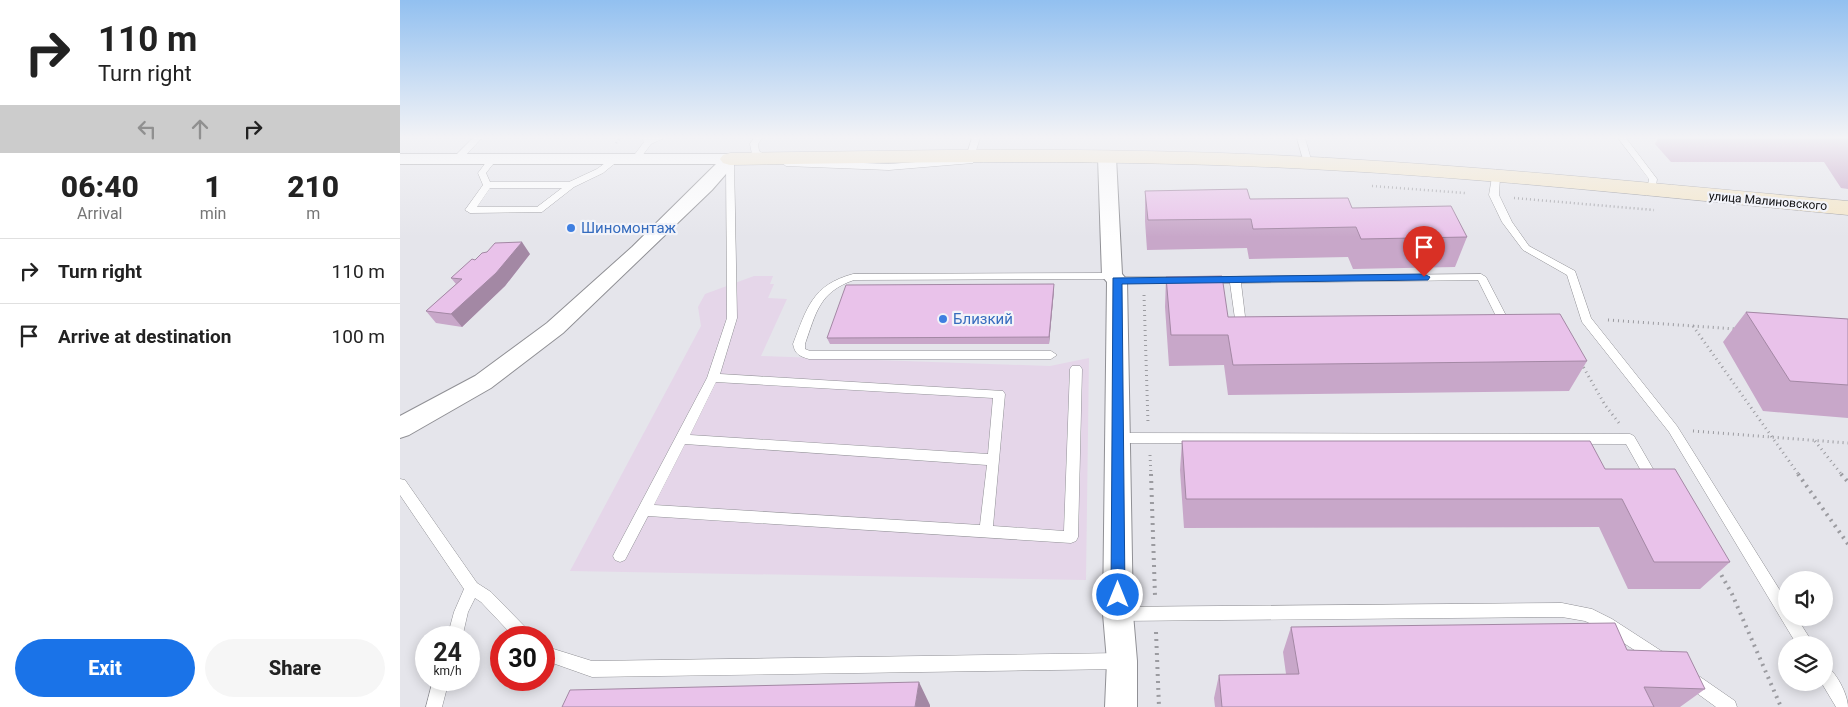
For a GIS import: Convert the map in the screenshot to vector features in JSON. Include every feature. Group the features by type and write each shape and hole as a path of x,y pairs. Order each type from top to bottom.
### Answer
{"street":[{"path":"400,428 483,382 554,328 639,251 719,171"},
{"path":"1109,171 1123,279 1118,438 1118,614 1122,661 1121,707"},
{"name":"улица Малиновского","path":"1415,171 1848,208"}],"lane":[{"path":"483,171 482,173 486,185"},
{"path":"486,185 470,210 539,210 571,185 600,171"},
{"path":"620,556 713,378 732,318 730,171"},
{"path":"1647,171 1653,179 1652,191"},
{"path":"1496,177 1494,195 1507,222 1526,248 1571,273 1586,319 1673,429 1778,600"},
{"path":"486,185 571,185"},
{"path":"1051,355 809,355 800,351 799,344 820,293 830,286 853,277 1192,280 1481,277 1509,332 1499,332"},
{"path":"1235,280 1242,333 1252,333"},
{"path":"644,510 1071,537 1076,369"},
{"path":"713,378 999,394 986,532"},
{"path":"1118,438 1630,439 1659,489"},
{"path":"682,439 994,460"},
{"path":"400,484 472,588 486,597 514,626"},
{"path":"458,626 472,588"},
{"path":"1118,614 1562,610 1587,614 1607,624 1680,671 1729,707"},
{"path":"555,657 592,669 1122,661"},
{"path":"1833,688 1845,707"},
{"path":"434,707 438,691"}],"path":[{"path":"1123,279 1144,293 1159,707"},
{"path":"1586,319 1693,325 1741,330"},
{"path":"1693,325 1848,544"},
{"path":"1673,429 1848,443"},
{"path":"1815,441 1848,482"},
{"path":"1717,568 1732,594 1781,707"}],"shaded area":[{"path":"754,276 773,276 770,284 774,284 768,298 787,299 761,356 1050,366 1089,358 1086,580 570,571 701,326 698,307 705,294"}],"building":[{"path":"1247,189 1250,199 1348,198 1352,208 1451,206 1467,237 1361,239 1356,227 1253,229 1251,219 1148,220 1145,191"},
{"path":"522,242 496,273 451,314 426,311 462,279 451,278 472,259 475,260 482,253 487,252 495,243"},
{"path":"1222,276 1228,317 1560,314 1587,361 1233,365 1228,335 1171,335 1166,277"},
{"path":"1054,284 1049,337 827,338 846,285"},
{"path":"1746,312 1848,319 1848,385 1790,381"},
{"path":"1182,441 1590,441 1605,469 1675,469 1730,562 1654,562 1622,499 1186,499"},
{"path":"1615,623 1627,650 1687,652 1705,689 1644,687 1654,707 1222,707 1219,675 1299,674 1291,627"},
{"path":"919,682 915,707 562,707 570,690"}],"place":[{"name":"Шиномонтаж","path":"571,228"},
{"name":"Близкий","path":"943,319"}],"route":[{"path":"1118,595 1117,280 1424,277"}]}
